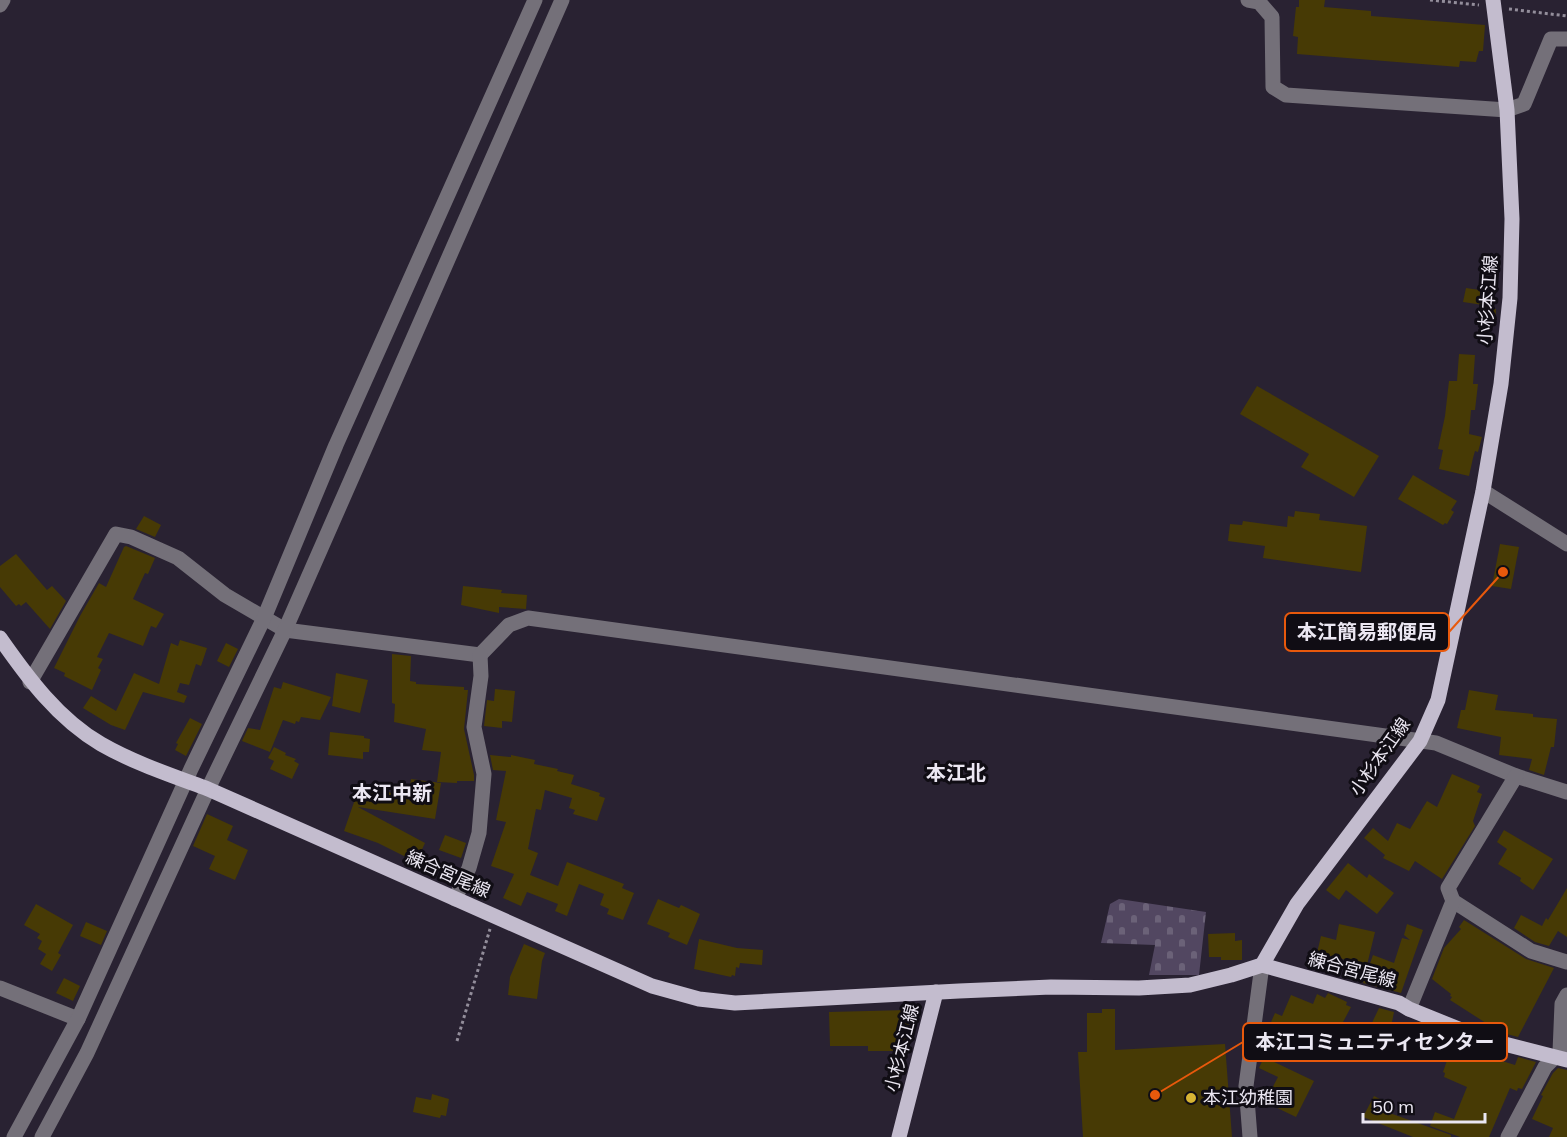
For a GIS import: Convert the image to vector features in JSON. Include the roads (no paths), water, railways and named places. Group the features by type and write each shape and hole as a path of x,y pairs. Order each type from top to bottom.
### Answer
{"main road":[{"name":"小杉本江線","path":"899,1137 936,992 1051,987 1139,988 1190,985 1262,965 1297,904 1420,741 1438,700 1483,491 1501,384 1510,298 1512,219 1507,110 1486,3"},
{"name":"練合宮尾線","path":"0,638 30,682 66,718 101,744 208,789 652,986 699,999 746,1002 936,992"},
{"name":"練合宮尾線","path":"1262,965 1399,1003 1408,1009 1481,1038 1561,1058"}],"street":[{"path":"0,5 3,0"},
{"path":"14,1137 78,1019 186,781 264,618 336,445 535,0"},
{"path":"42,1137 87,1053 208,789 285,630 562,0"},
{"path":"1248,0 1259,2 1272,17 1273,87 1286,95 1507,110 1524,104 1551,39 1567,39"},
{"path":"1483,491 1567,543"},
{"path":"30,682 116,534 131,537 178,558 225,596 285,630 480,655"},
{"path":"455,899 469,868 479,833 484,774 474,728 481,676 480,655 509,625 528,618 1436,743 1516,776 1567,792"},
{"path":"1516,776 1448,888 1453,901 1531,951 1567,962"},
{"path":"1408,1009 1453,901"},
{"path":"1250,1137 1246,1086 1262,965"},
{"path":"0,988 78,1019"},
{"path":"1508,1137 1545,1066 1561,1058 1563,1004 1567,995"}],"place":[{"name":"本江簡易郵便局","path":"1503,572"},
{"name":"本江コミュニティセンター","path":"1155,1095"},
{"name":"本江幼稚園","path":"1191,1098"}],"district":[{"name":"本江北","path":"956,773"},
{"name":"本江中新","path":"392,793"}]}
